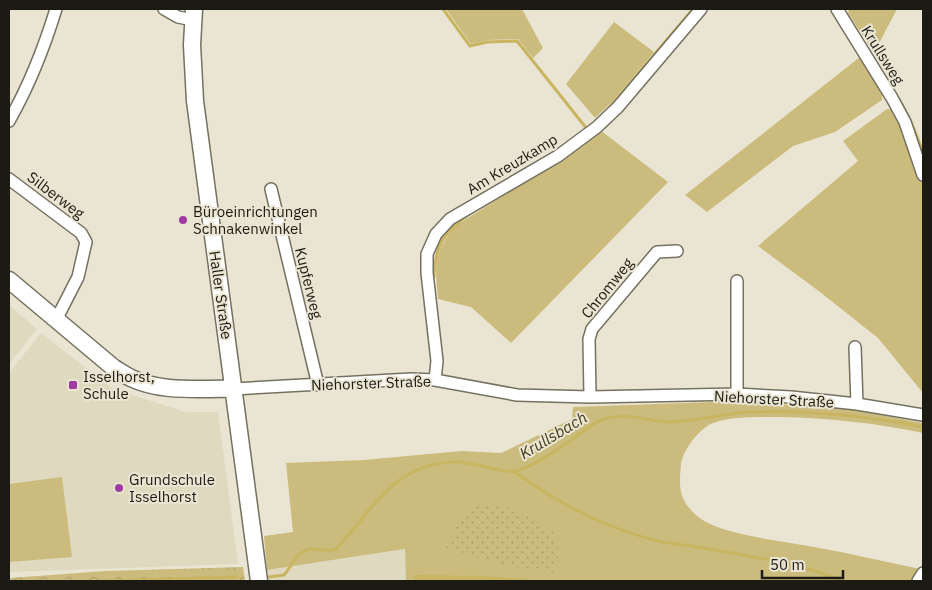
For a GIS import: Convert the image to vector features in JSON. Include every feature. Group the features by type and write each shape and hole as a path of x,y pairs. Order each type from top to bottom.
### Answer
{"street":[{"path":"10,115 28,85 48,36 56,9"},
{"path":"164,9 178,18 193,14"},
{"name":"Am Kreuzkamp","path":"435,380 437,361 427,273 427,254 436,234 450,219 558,156 596,126 618,107 701,9"},
{"name":"Krullsweg","path":"837,9 905,122 923,175"},
{"name":"Haller Straße","path":"193,14 195,101 259,581"},
{"name":"Silberweg","path":"9,179 81,233 86,242 78,277 56,320"},
{"name":"Kupferweg","path":"271,189 318,385"},
{"name":"Chromweg","path":"590,397 589,339 592,329 657,252 677,251"},
{"name":"Niehorster Straße","path":"9,280 114,368 131,378 148,384 186,389 233,389 411,379 435,380 517,395 590,397 737,394 791,397 857,404 923,416"},
{"path":"737,281 737,394"},
{"name":"Niehorster Straße","path":"855,347 857,404"},
{"path":"918,581 923,573"}],"shaded area":[{"path":"9,305 37,329 9,364"},
{"name":"Grundschule Isselhorst","path":"41,333 113,389 186,412 218,412 238,564 9,572 9,373"},
{"path":"406,549 406,581 269,581 267,570"},
{"path":"414,575 483,576 552,581 413,581"}],"green space":[{"path":"446,9 522,9 543,48 533,58 518,39 488,40 471,44"},
{"path":"849,9 897,9 874,53 848,13"},
{"path":"614,22 654,52 612,102 595,118 566,84"},
{"path":"860,57 882,91 882,100 835,132 793,146 707,212 685,195"},
{"path":"887,109 894,110 923,186 923,393 878,338 758,246 858,161 843,141"},
{"path":"600,130 668,182 511,343 471,307 438,299 437,260 443,244 455,226 560,160"},
{"path":"740,401 855,410 923,423 923,433 870,424 816,419 757,417 723,420 704,428 689,445 682,458 680,472 680,486 683,498 696,515 707,522 754,537 832,550 920,569 912,581 406,581 405,549 267,570 264,536 293,532 286,463 364,460 461,451 501,453 572,419 573,407"},
{"path":"62,477 72,557 9,562 9,484"},
{"path":"483,503 510,508 534,519 553,532 559,552 555,573 508,566 444,547 464,515"},
{"path":"243,567 245,581 9,581 9,578 106,571"}],"waterway":[{"path":"443,9 470,46 487,42 517,41 587,129"},
{"path":"609,108 693,9"},
{"path":"898,98 913,126 923,154"},
{"path":"434,277 437,255 443,239 455,225 472,212"},
{"name":"Krullsbach","path":"269,577 284,575 303,551 308,549 336,549 370,508 394,484 408,474 424,467 456,462 505,471 516,471 540,460 604,419 630,417 671,422 740,413 793,412 859,417 923,427"},
{"path":"515,472 581,513 635,535 774,561 809,569 843,581"},
{"name":"Krullsbach","path":"99,581 237,577"}],"place":[{"name":"Büroeinrichtungen Schnakenwinkel","path":"183,220"},
{"name":"Isselhorst, Schule","path":"73,385"},
{"name":"Grundschule Isselhorst","path":"119,488"}]}
